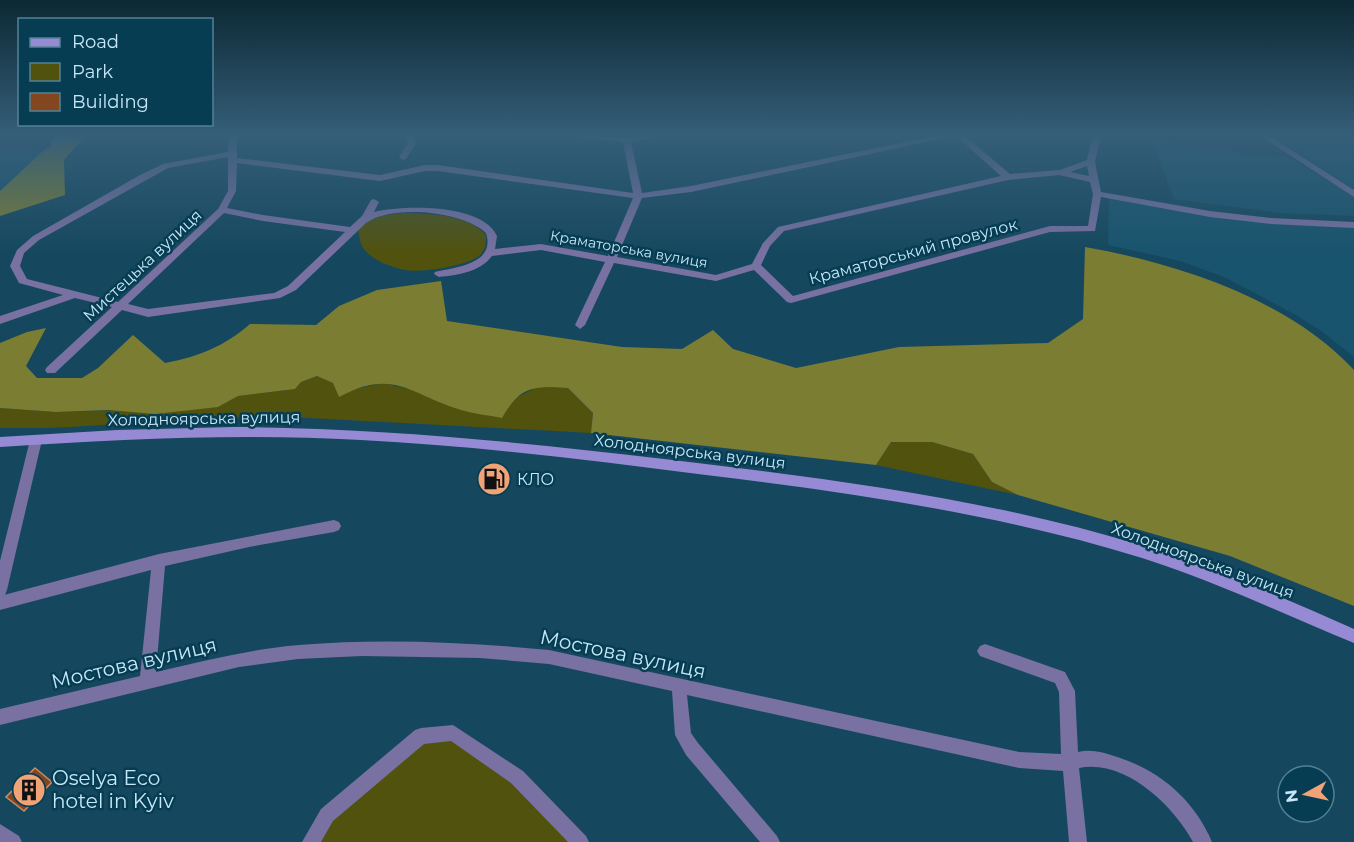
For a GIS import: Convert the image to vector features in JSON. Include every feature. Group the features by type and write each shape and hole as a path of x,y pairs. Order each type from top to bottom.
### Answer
{"main road":[{"name":"Холодноярська вулиця","path":"0,442 216,432 350,435 491,444 770,476 992,516 1110,543 1191,570 1354,636"}],"street":[{"path":"149,174 45,233 20,252 15,266 23,281 148,313 276,296 292,288 366,218 374,202"},
{"name":"Мистецька вулиця","path":"51,370 222,210 232,191 233,174"},
{"path":"354,174 380,178 397,174"},
{"path":"483,174 638,196 691,189 762,174"},
{"path":"580,325 638,196 634,174"},
{"path":"1005,174 1008,177"},
{"path":"756,266 766,245 781,229 1008,177 1036,174"},
{"path":"1069,174 1095,180"},
{"path":"1094,174 1097,194 1210,214 1271,221 1354,225"},
{"path":"1324,174 1354,194"},
{"name":"Краматорський провулок","path":"756,266 791,300 1050,229 1092,230 1097,194"},
{"path":"222,210 352,230"},
{"path":"366,218 392,211 415,210 470,219 486,226 491,231 493,238 490,253 480,263 469,268 439,274"},
{"name":"Краматорська вулиця","path":"490,253 541,247 716,278 756,266"},
{"path":"0,320 73,295"},
{"path":"0,590 36,440"},
{"path":"0,603 159,560 260,537 334,526"},
{"path":"147,681 159,560"},
{"name":"Мостова вулиця","path":"0,717 251,658 298,652 362,649 480,651 549,657 1019,760 1070,762 1085,758 1109,762 1156,783 1186,812 1203,842"},
{"path":"985,651 1052,674 1064,683 1067,691 1070,762 1078,842"},
{"path":"679,687 683,735 771,842"},
{"path":"311,842 327,815 421,736 453,733 518,777 580,842"},
{"path":"0,833 13,842"}],"shaded area":[{"path":"0,174 18,174 0,191"},
{"path":"18,174 64,174 65,195 0,216 0,191"},
{"path":"1165,174 1317,174 1354,196 1354,216 1280,213 1174,199"},
{"path":"1331,174 1354,174 1354,189"},
{"path":"1109,198 1151,205 1354,228 1354,357 1320,330 1294,314 1224,277 1180,261 1108,245"},
{"path":"1085,247 1157,263 1230,288 1298,324 1328,345 1354,370 1354,606 1230,556 1018,495 992,482 973,454 932,442 891,442 876,465 591,433 593,413 568,388 545,387 529,390 515,400 502,418 461,410 415,391 389,384 374,384 358,388 339,397 333,383 317,376 301,382 295,389 238,396 218,407 155,414 109,410 56,412 0,408 0,343 27,332 46,328 26,366 37,378 82,378 98,368 133,335 165,363 210,350 231,339 250,324 316,325 339,306 377,290 441,281 447,321 622,347 682,349 713,330 733,349 796,368 899,347 1048,343 1083,319"}],"green space":[{"path":"404,213 448,216 469,223 486,235 484,249 476,258 468,262 412,271 394,267 372,257 363,247 358,231 373,219"},
{"path":"317,376 351,390 383,383 417,391 460,410 512,400 537,387 568,388 593,413 591,433 271,416 50,428 0,428 0,408 56,412 218,407 238,396 295,389 301,382"},
{"path":"891,442 932,442 973,454 992,482 1018,495 876,465"},
{"path":"449,735 513,780 574,842 321,842 335,817 424,740"}],"building":[{"name":"Oselya Eco hotel in Kyiv","path":"35,768 52,782 24,811 6,797"}],"place":[{"name":"КЛО","path":"494,479"},
{"name":"Oselya Eco hotel in Kyiv","path":"29,790"}]}
